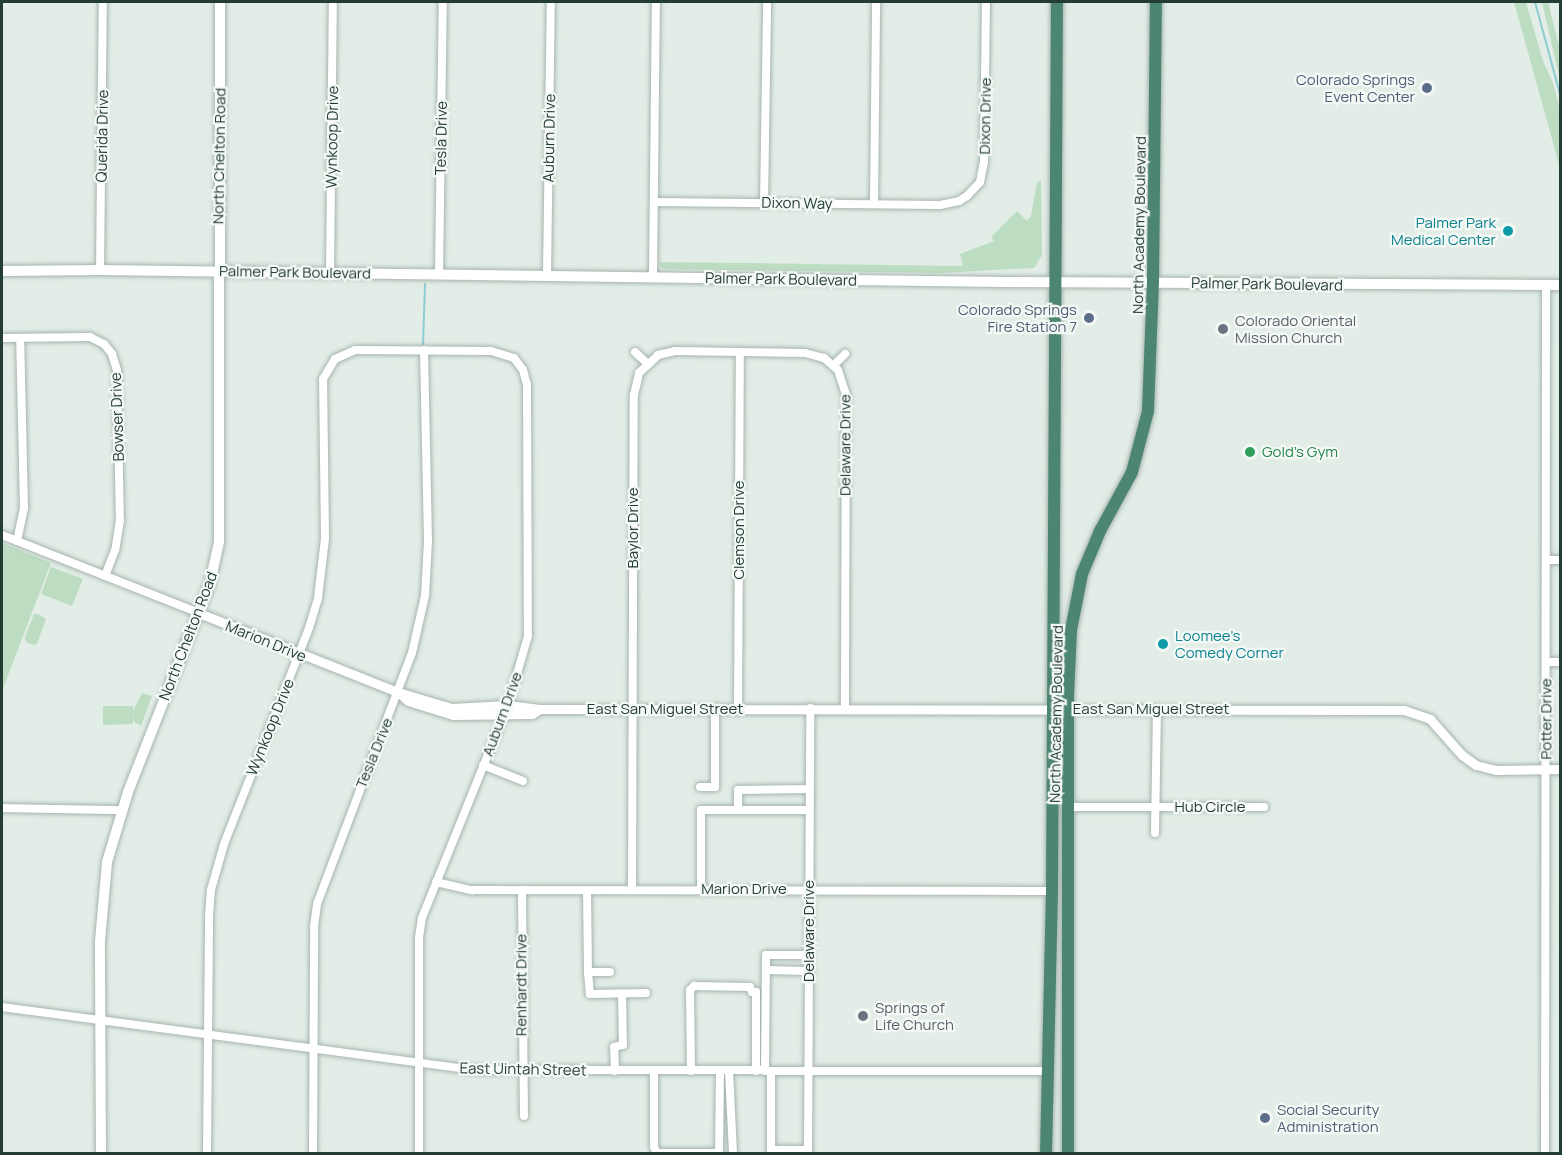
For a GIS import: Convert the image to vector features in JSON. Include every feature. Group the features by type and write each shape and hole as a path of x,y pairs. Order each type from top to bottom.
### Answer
{"highway":[{"name":"North Academy Boulevard","path":"1046,1154 1052,891 1057,2"},
{"name":"North Academy Boulevard","path":"1068,1154 1069,653 1076,592 1089,554 1132,472 1148,411 1153,281 1156,2"}],"main road":[{"name":"North Chelton Road","path":"100,1154 100,1021 103,885 106,862 122,810 214,570 220,527 218,271 220,2"},
{"name":"Palmer Park Boulevard","path":"2,272 100,270 1055,282 1153,281 1282,285 1560,285"}],"street":[{"name":"Querida Drive","path":"100,270 103,2"},
{"name":"Wynkoop Drive","path":"330,273 333,2"},
{"name":"Tesla Drive","path":"439,274 443,2"},
{"name":"Auburn Drive","path":"547,275 551,2"},
{"path":"653,277 656,2"},
{"path":"764,203 767,2"},
{"path":"874,204 876,2"},
{"name":"Dixon Drive","path":"940,205 958,201 967,196 983,174 986,2"},
{"name":"Dixon Way","path":"654,202 940,205"},
{"name":"Potter Drive","path":"1545,1154 1546,285"},
{"name":"Bowser Drive","path":"2,338 90,337 104,344 115,362 120,520 116,549 105,576"},
{"path":"17,541 24,508 20,338"},
{"name":"Wynkoop Drive","path":"207,1154 209,918 214,875 314,613 323,562 322,386 326,371 335,359 355,350 424,350"},
{"name":"Tesla Drive","path":"313,1154 317,904 418,634 427,580 424,350"},
{"name":"Auburn Drive","path":"418,1154 420,928 436,882 508,705 528,636 530,592 526,376 514,358 499,352 424,350"},
{"path":"635,352 647,363 658,355 675,351 805,353 824,358 834,365 845,354"},
{"name":"Clemson Drive","path":"738,708 740,352"},
{"name":"Baylor Drive","path":"632,889 634,395 636,379 647,363"},
{"name":"Delaware Drive","path":"834,365 842,377 846,395 845,708"},
{"name":"Marion Drive","path":"2,536 398,692 451,708 508,705"},
{"path":"1547,560 1560,560"},
{"path":"1546,662 1560,662"},
{"name":"Marion Drive","path":"398,692 408,701 441,713 504,715"},
{"name":"East San Miguel Street","path":"508,705 532,706 540,709 1404,710 1430,719 1462,755 1476,765 1496,770 1560,769"},
{"path":"700,787 715,787 715,708"},
{"name":"Delaware Drive","path":"808,1152 810,708"},
{"name":"East San Miguel Street","path":"504,715 532,714 540,709"},
{"name":"Hub Circle","path":"1155,832 1156,709"},
{"path":"483,765 523,781"},
{"path":"738,810 738,790 809,789"},
{"name":"Hub Circle","path":"1069,807 1264,807"},
{"path":"2,808 122,810"},
{"path":"701,889 701,810 809,810"},
{"name":"Marion Drive","path":"436,882 472,890 1052,891"},
{"name":"Renhardt Drive","path":"522,890 524,1116"},
{"path":"587,890 590,994 646,993"},
{"path":"808,955 766,955 771,1150 808,1152"},
{"path":"766,970 808,971"},
{"path":"588,972 610,972"},
{"path":"691,1071 690,990 694,986 750,987 752,992 756,992 756,1071"},
{"path":"615,1071 614,1047 623,1046 622,993"},
{"name":"East Uintah Street","path":"2,1007 466,1070 1048,1071"},
{"path":"654,1071 654,1147 657,1153 719,1153 725,1071"},
{"path":"725,1071 733,1154"}],"green space":[{"path":"1514,2 1526,2 1543,61 1553,83 1560,110 1560,168"},
{"path":"1542,2 1548,2 1560,50 1560,80"},
{"path":"1041,181 1042,255 1034,268 940,273 663,269 660,266 660,262 963,266 960,254 994,241 991,237 1017,211 1027,221 1031,216 1037,182"},
{"path":"2,543 51,563 2,691"},
{"path":"51,567 83,579 72,606 41,594"},
{"path":"34,614 46,619 37,644 33,645 26,642 25,637"},
{"path":"142,693 152,696 141,726 134,722 133,714 133,724 103,725 103,706 133,706 133,711"}],"waterway":[{"path":"1535,2 1560,94"},
{"path":"423,345 425,284"}],"place":[{"name":"Colorado Springs Event Center","path":"1427,88"},
{"name":"Palmer Park Medical Center","path":"1508,231"},
{"name":"Colorado Springs Fire Station 7","path":"1089,318"},
{"name":"Colorado Oriental Mission Church","path":"1223,329"},
{"name":"Gold's Gym","path":"1250,452"},
{"name":"Loomee's Comedy Corner","path":"1163,644"},
{"name":"Springs of Life Church","path":"863,1016"},
{"name":"Social Security Administration","path":"1265,1118"}]}
